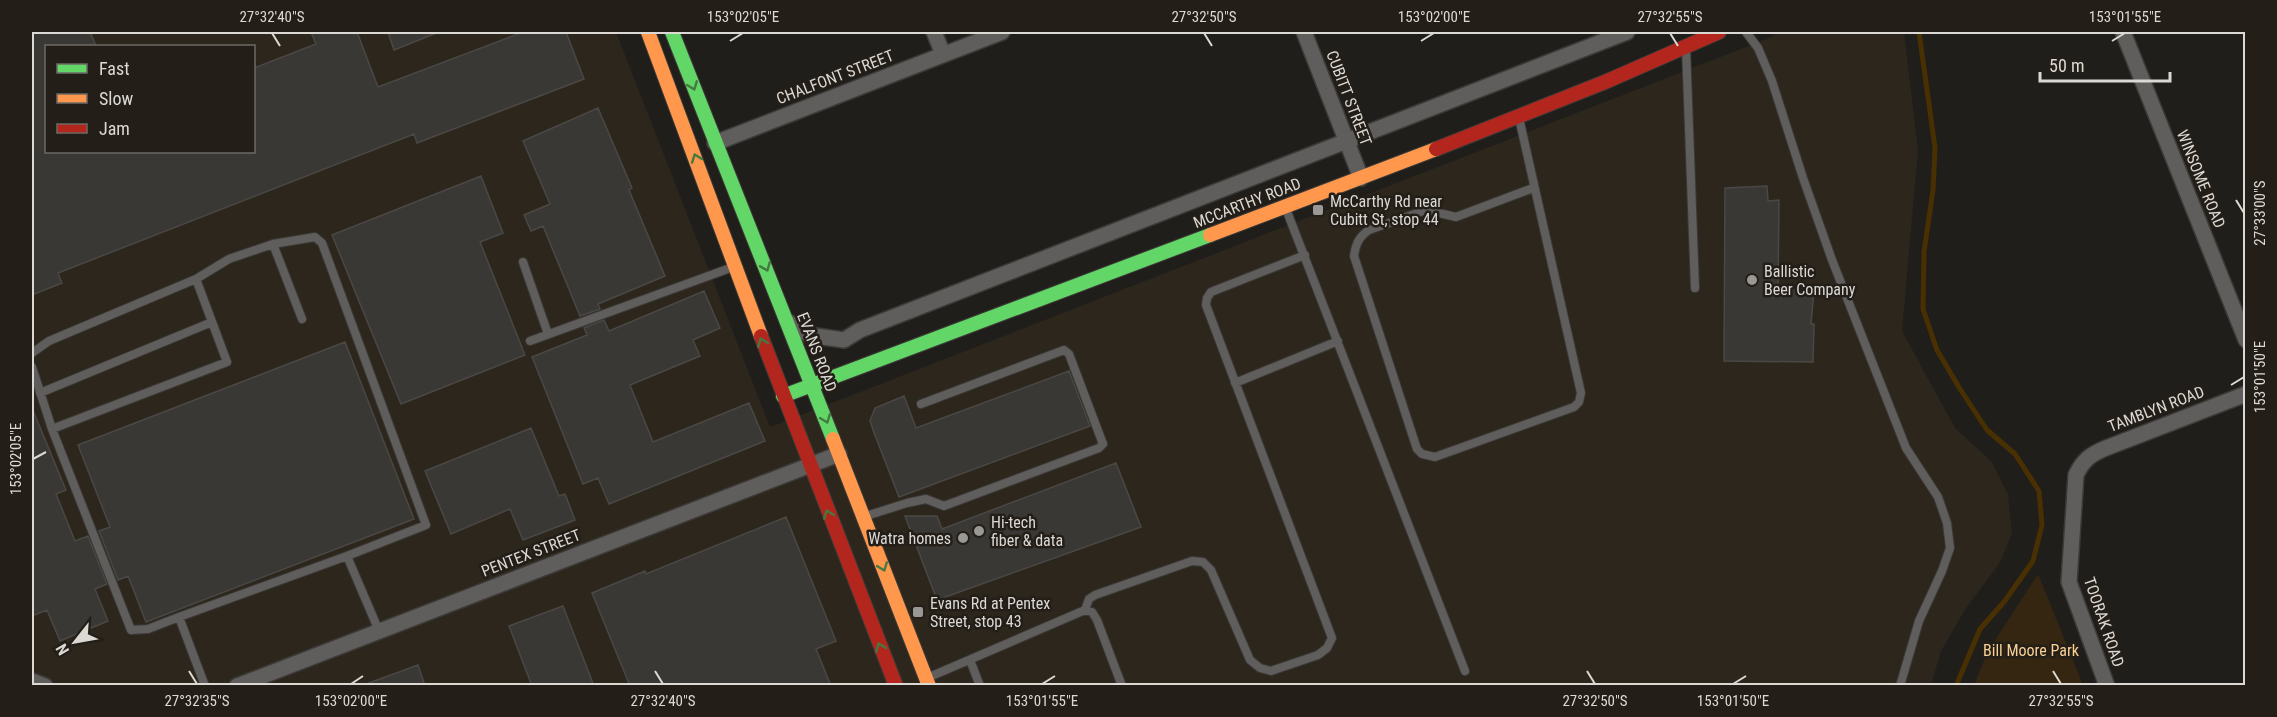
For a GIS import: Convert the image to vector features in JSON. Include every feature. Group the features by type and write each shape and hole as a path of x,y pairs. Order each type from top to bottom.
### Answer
{"main road":[{"path":"648,32 809,465 896,686"},
{"name":"EVANS ROAD","path":"672,32 813,385 927,682"},
{"name":"MCCARTHY ROAD","path":"783,396 1518,117 1719,32"}],"street":[{"path":"934,32 943,54"},
{"name":"CHALFONT STREET","path":"715,143 1002,32"},
{"name":"CUBITT STREET","path":"1304,32 1361,178"},
{"name":"MCCARTHY ROAD","path":"788,322 809,335 844,340 860,330 1627,32"},
{"name":"WINSOME ROAD","path":"2123,32 2246,340"},
{"name":"TAMBLYN ROAD","path":"2081,463 2092,454 2106,448 2246,394"},
{"name":"PENTEX STREET","path":"237,686 839,454"},
{"name":"TOORAK ROAD","path":"2081,463 2076,475 2069,582 2107,686"},
{"path":"32,681 45,686"}],"lane":[{"path":"1746,32 1758,48 1772,81 1814,208 1906,448 1938,497 1947,523 1950,548 1919,621 1900,686"},
{"path":"1686,46 1695,288"},
{"path":"1518,117 1581,393 1579,402 1574,407 1434,457 1422,454 1417,449 1354,256 1356,243 1369,230 1426,210 1456,217 1533,188"},
{"path":"1285,207 1465,671"},
{"path":"32,353 49,342 196,279 229,259 273,244 315,237 322,243 426,525 148,629 131,630 52,429 32,367"},
{"path":"273,244 302,319"},
{"path":"1085,610 1089,599 1095,595 1192,561 1203,562 1210,570 1250,660 1260,668 1270,671 1318,655 1327,648 1332,638 1206,305 1211,292 1305,255"},
{"path":"523,262 548,334"},
{"path":"530,341 734,267"},
{"path":"52,429 227,362 196,279"},
{"path":"40,393 212,322"},
{"path":"1235,383 1338,341"},
{"path":"863,517 906,502 926,499 944,506 1083,454 1103,444 1069,354 1064,350 921,404"},
{"path":"347,556 379,631"},
{"path":"927,682 970,660 1085,610 1092,612 1097,620 1122,686"},
{"path":"179,617 205,686"},
{"path":"970,660 980,686"}],"shaded area":[{"path":"32,32 616,32 770,427 1781,32 1904,32 1918,150 1902,331 1955,428 1991,461 2008,494 2012,534 1999,564 1966,608 1941,651 1931,685 32,685"}],"green space":[{"name":"Bill Moore Park","path":"2038,574 2083,685 1974,685 1988,651"}],"building":[{"path":"32,32 90,32 96,45 45,45 45,153 255,153 255,68 316,44 311,32 357,32 378,87 523,32 566,32 584,79 417,143 414,134 58,273 62,283 32,295"},
{"path":"388,32 439,32 394,50"},
{"path":"598,108 632,188 629,190 665,276 598,304 600,309 580,316 543,226 531,231 524,215 550,204 523,141"},
{"path":"481,176 503,233 480,242 525,355 401,404 332,235"},
{"name":"Ballistic Beer Company","path":"1767,186 1768,201 1779,200 1778,289 1814,290 1811,324 1814,324 1813,362 1724,361 1725,188"},
{"path":"704,291 720,328 693,340 700,356 630,385 653,442 749,403 765,441 609,504 598,478 583,484 532,357 587,335 584,328 604,320 609,331"},
{"path":"345,342 414,519 146,622 128,576 118,580 99,531 110,527 78,445"},
{"path":"1069,371 1090,426 899,497 870,421 875,408 904,396 916,428"},
{"path":"32,408 66,490 56,494 75,541 88,536 107,584 95,589 108,621 60,641 47,610 32,616"},
{"path":"531,428 559,496 565,494 575,520 523,540 510,509 451,534 425,471"},
{"path":"1116,463 1141,527 937,600 905,516 937,516 942,529"},
{"path":"786,517 836,641 816,649 831,686 630,686 592,593 645,571 646,574"},
{"path":"563,606 594,686 532,686 509,626"},
{"path":"418,665 425,686 366,686 366,684"}],"waterway":[{"path":"1919,32 1935,148 1933,190 1924,252 1923,309 1937,350 1960,389 1987,430 2015,454 2039,491 2042,525 2033,561 2004,602 1980,629 1956,686"}],"traffic: fast":[{"path":"672,32 833,439"},
{"path":"783,396 1210,235"}],"traffic: slow":[{"path":"648,32 761,336"},
{"path":"1210,235 1436,149"},
{"path":"833,439 929,686"}],"traffic: jam":[{"path":"1436,149 1605,82 1719,32"},
{"path":"761,336 896,686"}],"place":[{"name":"McCarthy Rd near Cubitt St, stop 44","path":"1318,210"},
{"name":"Ballistic Beer Company","path":"1752,280"},
{"name":"Hi-tech fiber & data","path":"979,531"},
{"name":"Watra homes","path":"963,538"},
{"name":"Evans Rd at Pentex Street, stop 43","path":"918,612"}]}
